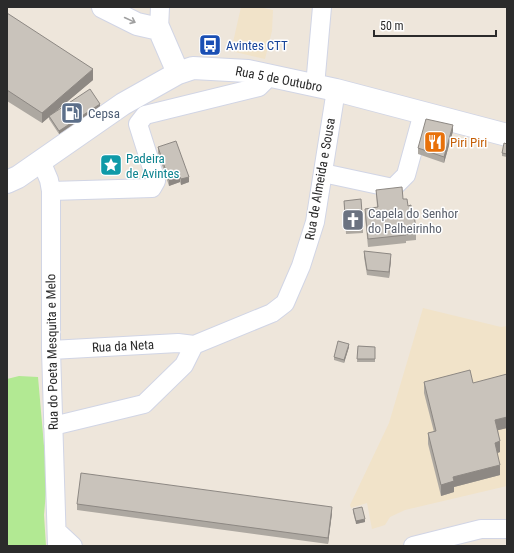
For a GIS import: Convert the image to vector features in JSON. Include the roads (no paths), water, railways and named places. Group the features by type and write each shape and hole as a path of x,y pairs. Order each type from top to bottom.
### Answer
{"street":[{"path":"103,7 138,24 159,29"},
{"path":"160,7 159,29 178,73"},
{"name":"Rua de Almeida e Sousa","path":"194,346 272,313 285,303 301,266 315,222 322,173 325,88 322,7"},
{"name":"Rua 5 de Outubro","path":"7,182 18,177 123,104 178,73 193,68 248,71 325,88 507,135"},
{"path":"50,191 152,188 156,181 138,124 145,115 259,87 270,76"},
{"path":"322,173 394,188 406,175 423,113"},
{"name":"Rua do Poeta Mesquita e Melo","path":"41,161 49,180 50,191 51,350 58,539"},
{"name":"Rua da Neta","path":"51,350 178,343 194,346"},
{"path":"53,426 144,404 184,365 194,346"},
{"path":"413,546 481,529 507,529"},
{"path":"58,539 73,546"}],"place":[{"name":"Avintes CTT","path":"210,45"},
{"name":"Cepsa","path":"72,113"},
{"name":"Piri Piri","path":"435,142"},
{"name":"Padeira de Avintes","path":"111,165"},
{"name":"Capela do Senhor do Palheirinho","path":"353,220"}]}
